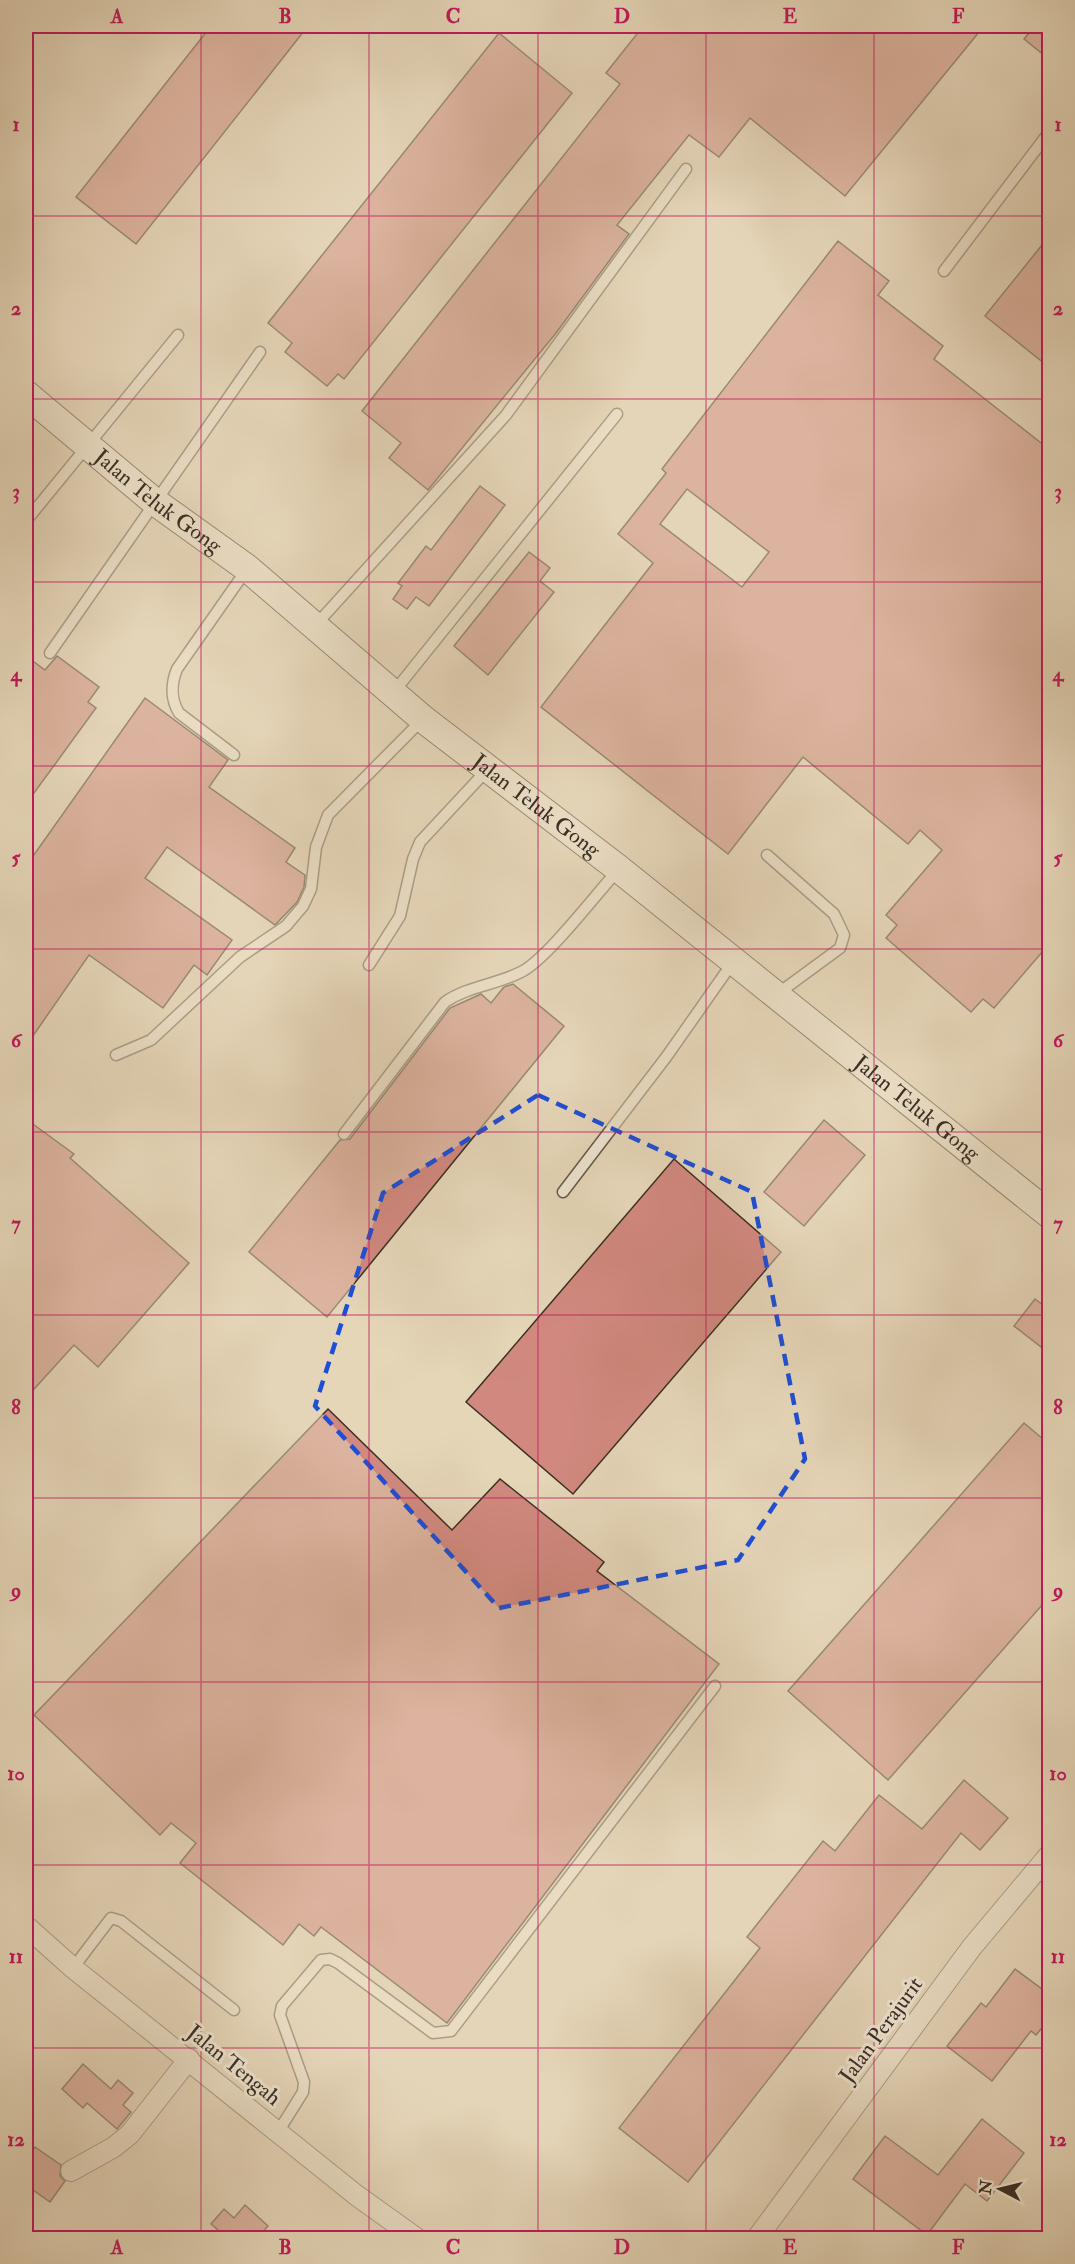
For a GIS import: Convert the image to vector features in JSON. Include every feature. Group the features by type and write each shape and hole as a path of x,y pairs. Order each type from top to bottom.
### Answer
{"street":[{"name":"Jalan Teluk Gong","path":"26,394 155,502 247,568 423,719 619,869 1050,1215"},
{"name":"Jalan Perajurit","path":"757,2238 972,1947 1050,1854"},
{"name":"Jalan Tengah","path":"26,1926 73,1968 356,2195 416,2238"},
{"path":"71,2171 130,2134 189,2059"}],"lane":[{"path":"944,271 1050,131"},
{"path":"314,627 506,415 686,169"},
{"path":"26,521 178,335"},
{"path":"50,653 260,351"},
{"path":"393,693 617,414"},
{"path":"234,755 179,713 174,705 172,681 177,669 247,568"},
{"path":"116,1055 151,1040 240,957 286,926 303,906 311,889 316,847 328,815 423,719"},
{"path":"369,965 400,916 412,859 420,842 488,769"},
{"path":"767,855 834,914 844,935 840,948 776,995"},
{"path":"344,1134 445,1002 464,991 504,979 533,965 619,869"},
{"path":"563,1192 666,1056 733,962"},
{"path":"278,2132 303,2092 304,2082 282,2024 282,2006 321,1960 330,1959 339,1963 433,2033 451,2031 715,1686"},
{"path":"73,1968 111,1918 121,1921 234,2010"}],"highlighted area":[{"path":"538,1095 752,1192 805,1459 738,1560 499,1608 315,1406 383,1193"}],"building":[{"path":"211,26 308,26 136,244 76,197"},
{"path":"626,26 984,26 845,196 750,118 719,157 689,135 617,225 629,234 556,333 428,490 389,458 401,443 362,411 620,84 606,73 637,34"},
{"path":"1035,26 1050,26 1050,60 1024,39"},
{"path":"499,33 572,93 344,379 338,374 327,386 285,352 292,343 268,323"},
{"path":"1050,235 1050,368 985,316"},
{"path":"838,241 889,281 878,295 943,346 934,359 1050,450 1050,943 994,1008 983,999 971,1012 886,938 897,925 886,915 942,850 920,830 908,844 803,757 728,854 541,707 653,563 618,534 666,473 662,469","holes":["687,489 769,552 742,587 660,524"]},
{"path":"480,486 505,505 429,606 416,597 407,609 393,599 402,586 398,583 426,546 431,550"},
{"path":"529,552 550,568 540,581 554,592 488,675 454,646"},
{"path":"26,656 45,670 57,656 99,687 88,702 96,708 26,804"},
{"path":"145,698 228,760 209,787 295,848 286,862 305,875 304,887 297,902 275,925 167,847 145,878 232,940 207,975 194,965 163,1008 89,955 26,1046 26,866"},
{"path":"513,984 564,1026 327,1317 249,1252 340,1140 350,1139 450,1008 481,994 491,1003 504,987"},
{"path":"26,1119 74,1154 70,1158 189,1263 98,1367 74,1345 26,1398"},
{"path":"824,1120 865,1155 804,1226 764,1192"},
{"path":"674,1159 781,1252 573,1494 466,1402"},
{"path":"1035,1299 1050,1310 1050,1354 1014,1326"},
{"path":"328,1409 452,1530 500,1479 604,1562 597,1571 719,1664 447,2023 321,1927 314,1936 299,1924 283,1945 180,1863 196,1843 171,1823 160,1835 34,1715"},
{"path":"1024,1423 1050,1445 1050,1596 888,1780 788,1691"},
{"path":"964,1780 1008,1818 980,1850 961,1833 688,2182 619,2128 760,1948 747,1937 823,1841 835,1851 879,1795 922,1829"},
{"path":"1015,1969 1050,1995 1050,2018 1036,2035 1031,2031 992,2081 947,2046 981,2003 986,2007"},
{"path":"83,2064 111,2089 118,2080 133,2093 123,2105 131,2112 117,2129 87,2103 83,2108 62,2089"},
{"path":"982,2119 1024,2153 987,2201 965,2184 927,2235 853,2179 885,2136 938,2175"},
{"path":"35,2147 61,2165 60,2176 65,2181 50,2202 26,2185 26,2160"},
{"path":"245,2205 268,2226 257,2238 227,2238 211,2224 224,2209 234,2218"}]}
